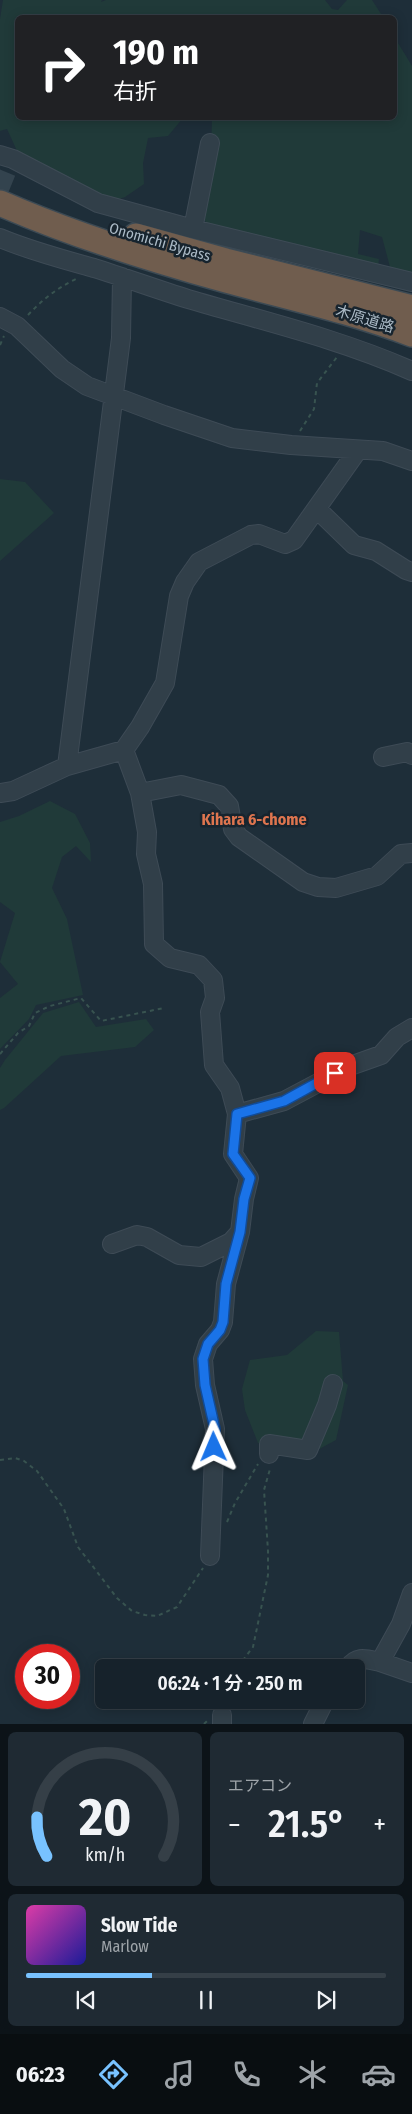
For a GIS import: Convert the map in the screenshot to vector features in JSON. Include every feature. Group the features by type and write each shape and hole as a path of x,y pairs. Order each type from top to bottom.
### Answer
{"highway":[{"name":"Onomichi Bypass","path":"0,190 78,218 320,295"},
{"name":"Onomichi Bypass","path":"0,203 155,259 320,295"},
{"path":"320,295 412,308"},
{"path":"320,295 412,345"},
{"name":"木原道路","path":"320,295 412,314"},
{"name":"木原道路","path":"320,295 412,334"}],"street":[{"path":"193,229 210,143"},
{"path":"7,160 98,203 193,229 412,282"},
{"path":"0,238 24,248 122,277 187,299 274,322 412,371"},
{"path":"67,766 121,338 122,277"},
{"path":"0,317 17,326 62,369 87,386 164,415 232,438 291,446 383,450 412,461"},
{"path":"0,793 13,791 67,766 124,750 140,727 165,683 179,596 185,582 199,562 251,535 259,534 284,544 294,540 318,509 358,450"},
{"path":"318,509 354,545 376,550 412,572"},
{"path":"124,750 140,793 147,832 146,854 153,884 154,944 170,958 199,965 213,980 215,998 210,1012 214,1065 230,1088 237,1114 233,1154 250,1178 244,1199 240,1232 226,1284 223,1322 220,1330 208,1344 203,1359 205,1385 215,1429 210,1556"},
{"path":"383,757 407,752 412,755"},
{"path":"140,793 180,785 219,795 229,806 232,829 239,837 303,882 318,887 336,888 377,876 401,854 412,853"},
{"path":"237,1114 284,1101 350,1066 381,1055 397,1037 412,1028"},
{"path":"112,1244 137,1235 147,1237 179,1255 201,1257 231,1242 240,1232"},
{"path":"269,1454 269,1444 308,1450 328,1405 333,1384"},
{"path":"380,1662 401,1624 412,1593"},
{"path":"356,1659 362,1658 380,1662 412,1673"},
{"path":"313,1724 320,1709"}],"path":[{"path":"0,346 5,336 39,304 59,288 88,272 90,267"},
{"path":"291,446 314,409 317,384 346,346"},
{"path":"0,1054 18,1033 29,1026 35,1013 50,1006 81,998 101,1021 164,1008"},
{"path":"224,1530 235,1503 263,1455 269,1454 272,1461 264,1490 268,1575 253,1646 244,1659"},
{"path":"0,1460 15,1458 24,1461 36,1471 64,1509 78,1547 117,1598 132,1611 157,1616 177,1607 210,1556"}],"green space":[{"path":"3,0 102,0 101,2 106,0 325,0 332,9 338,10 347,0 372,0 382,15 15,15 15,120 181,120 168,136 148,138 143,163 144,184 125,197 116,200 97,195 18,153 7,129 0,131 0,19"},
{"path":"397,41 412,66 412,274 390,267 382,237 360,230 358,254 379,259 378,268 214,230 202,218 211,155 212,120 397,120"},
{"path":"0,479 25,482 54,513 0,561"},
{"path":"50,801 75,814 90,843 91,862 76,846 62,857 52,888 67,919 83,995 36,1005 29,1019 0,1049 0,998 18,984 0,962 15,913 0,902 0,822 19,816"},
{"path":"79,1002 96,1027 146,1019 154,1030 135,1047 61,1056 0,1110 0,1068 5,1060 43,1013"},
{"path":"316,1331 339,1332 343,1381 348,1385 336,1440 308,1455 258,1443 245,1410 242,1389 250,1360 287,1355"}],"tunnel":[{"path":"0,189 9,167"}],"district":[{"name":"Kihara 6-chome","path":"254,819"}],"route":[{"path":"214,1447 215,1429 205,1385 203,1359 208,1344 220,1330 223,1322 226,1284 240,1232 244,1199 250,1178 233,1154 237,1114 284,1101 335,1073"}]}
